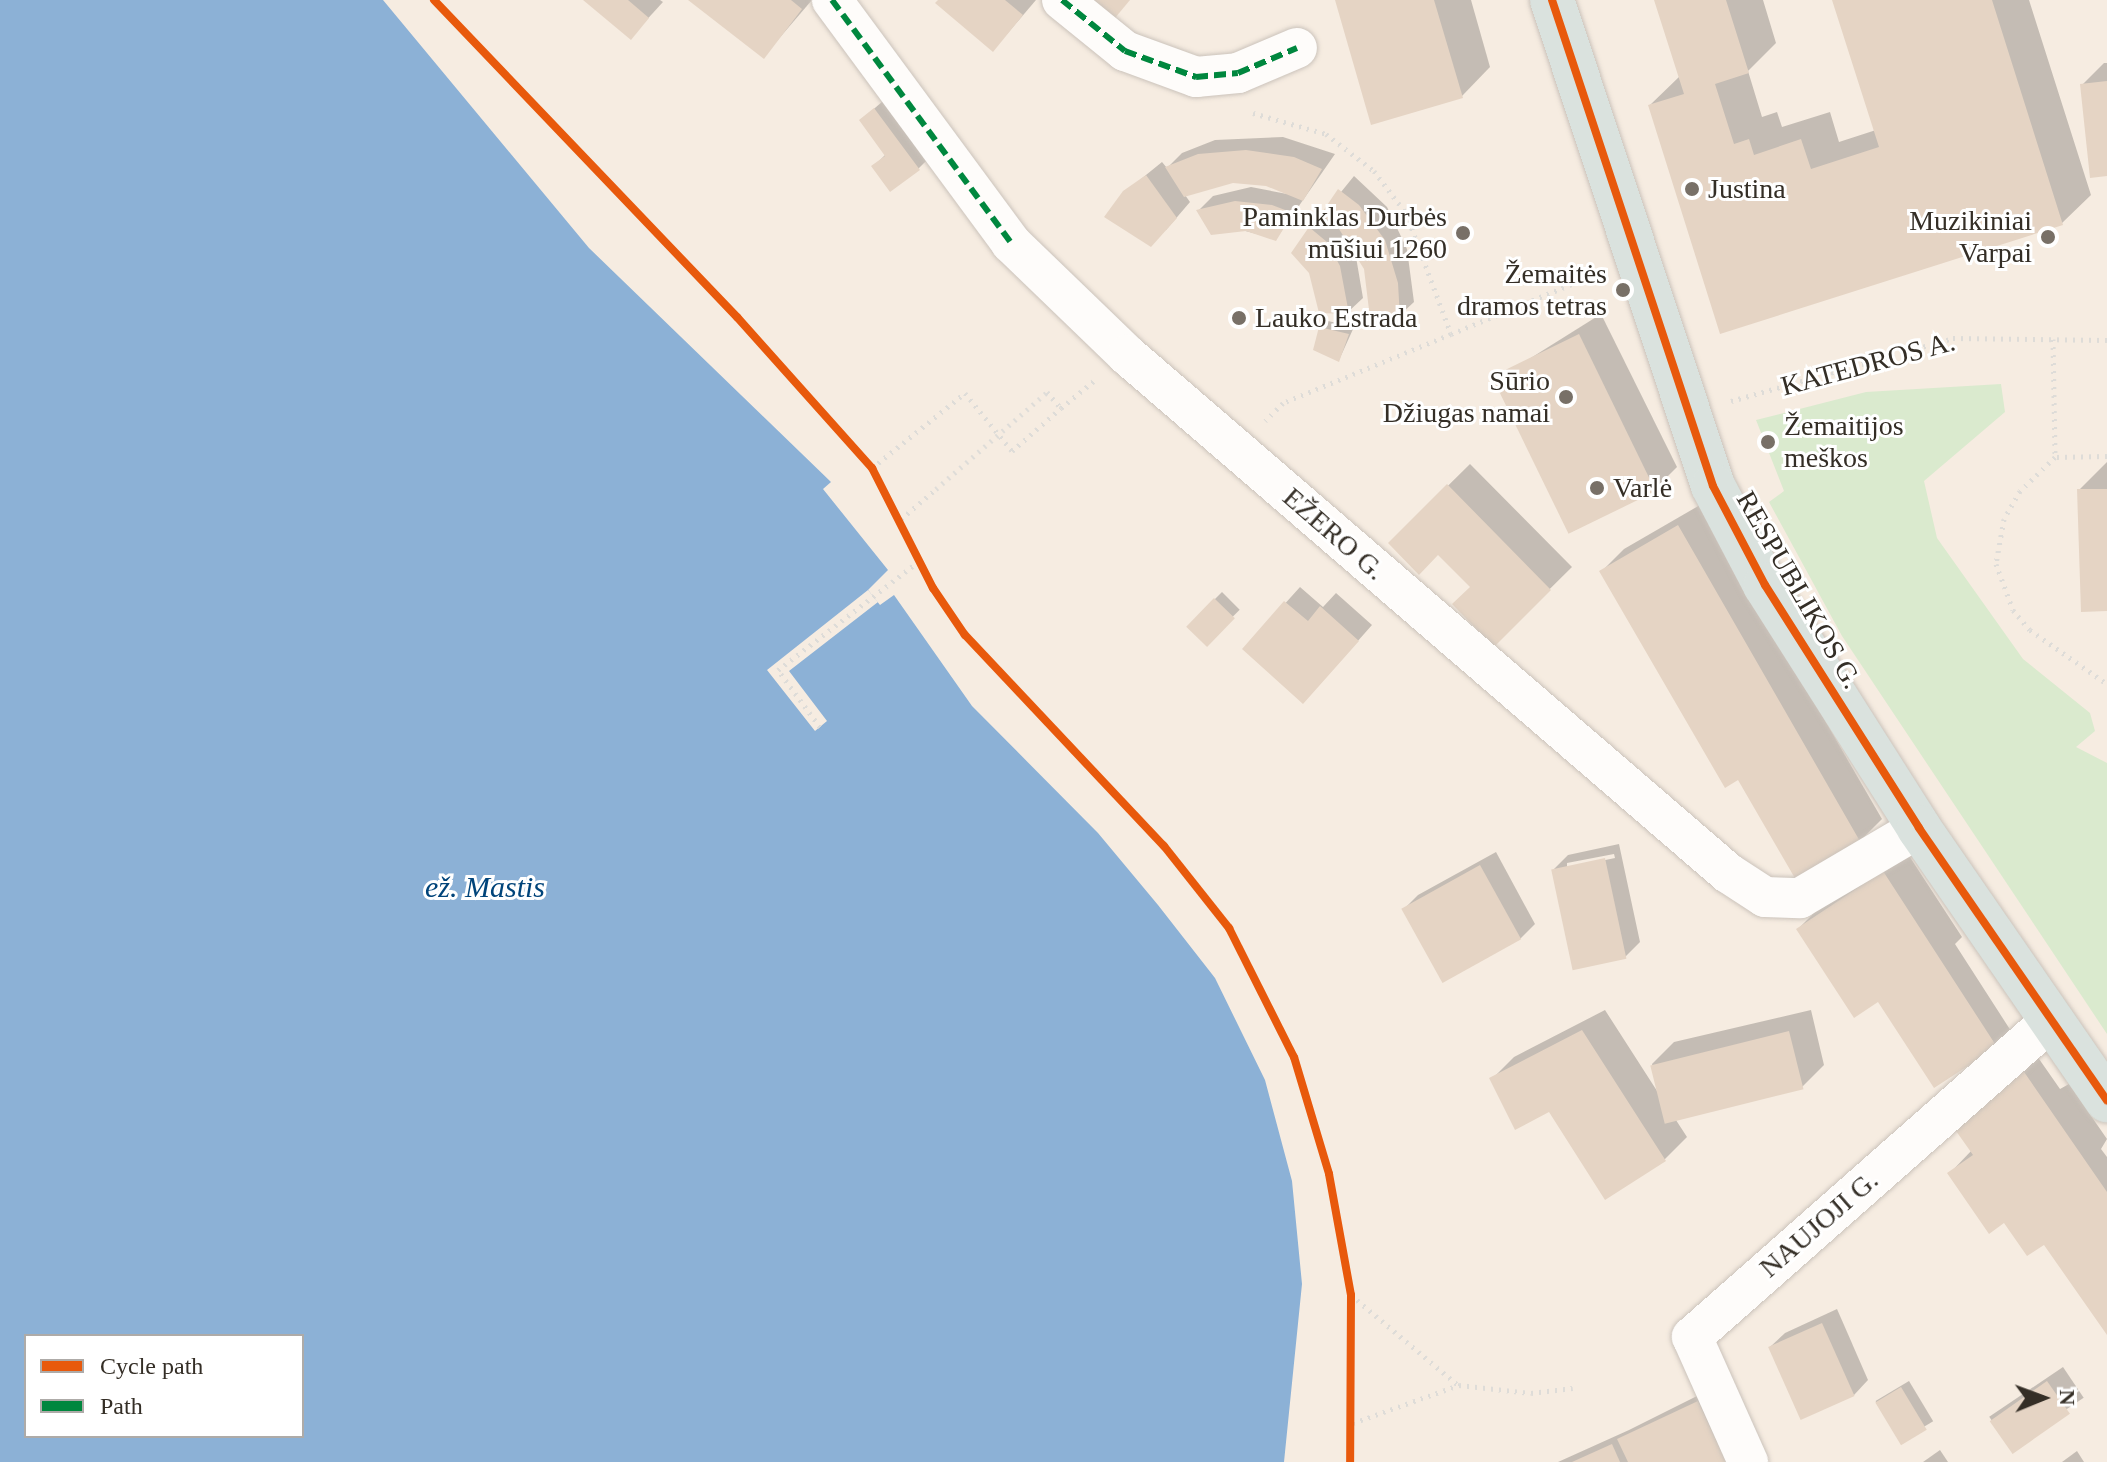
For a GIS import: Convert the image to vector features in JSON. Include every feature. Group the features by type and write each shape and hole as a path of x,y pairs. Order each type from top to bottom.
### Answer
{"main road":[{"name":"RESPUBLIKOS G.","path":"1552,0 1713,486 1765,585 1919,828 2107,1101"}],"street":[{"name":"EŽERO G.","path":"832,0 1011,243 1127,355 1728,873 1765,897 1800,898 1919,828"},
{"path":"1062,0 1125,51 1196,77 1238,73 1297,48"},
{"name":"NAUJOJI G.","path":"1748,1462 1692,1337 2050,1021"}],"path":[{"path":"1240,110 1326,134 1374,171 1406,213 1451,334"},
{"path":"1238,450 1283,403 1636,257"},
{"path":"2053,339 2055,457"},
{"path":"872,468 965,393 1012,451 1127,355"},
{"path":"901,519 1047,392 1061,408"},
{"path":"2107,456 2055,457 2020,491 2004,519 1996,564 2013,610 2030,630 2107,684"},
{"path":"820,727 778,670 919,561"},
{"path":"1351,1295 1459,1385"},
{"path":"1353,1423 1459,1385 1531,1393 1573,1388"}],"green space":[{"path":"2001,384 2005,412 1924,481 1937,538 2023,659 2090,713 2095,731 2076,747 2107,763 2107,1034 1842,636 1769,502 1784,491 1756,420 1866,392"}],"water":[{"name":"ež. Mastis","path":"0,0 383,0 589,248 831,482 823,489 888,570 868,590 880,605 894,595 972,706 1098,833 1158,905 1215,978 1265,1080 1292,1181 1302,1284 1284,1462 0,1462"}],"pier":[{"path":"868,590 878,602 789,671 827,721 815,731 767,670"}],"building":[{"path":"583,0 628,0 649,18 631,40"},
{"path":"688,0 791,0 802,9 764,59"},
{"path":"938,0 1005,0 1023,15 993,52 935,3"},
{"path":"1094,0 1130,0 1115,18"},
{"path":"1335,0 1434,0 1463,98 1371,125"},
{"path":"1654,0 1726,0 1749,73 1715,84 1734,144 1749,139 1754,155 1801,139 1811,169 1879,147 1832,0 1992,0 2063,225 1720,334 1648,105 1684,94"},
{"path":"2107,81 2107,176 2090,178 2080,84"},
{"path":"874,108 920,170 890,192 871,166 885,156 859,120"},
{"path":"1246,150 1294,157 1322,169 1303,201 1266,186 1233,183 1184,197 1165,167 1198,154"},
{"path":"1146,175 1177,218 1151,247 1104,217 1123,191"},
{"path":"1338,189 1359,205 1385,240 1398,283 1400,318 1370,318 1364,269 1339,229 1321,214"},
{"path":"1235,201 1272,205 1293,213 1276,241 1246,231 1211,235 1196,210"},
{"path":"1309,227 1327,242 1340,266 1349,314 1319,313 1309,273 1291,253"},
{"path":"1319,327 1349,334 1339,362 1313,350"},
{"path":"1579,334 1656,491 1569,534 1492,377"},
{"path":"1447,484 1551,590 1494,647 1452,604 1470,587 1438,555 1419,575 1388,543"},
{"path":"2077,489 2107,489 2107,611 2081,612"},
{"path":"1678,525 1861,843 1796,880 1738,780 1725,788 1599,571"},
{"path":"1214,598 1235,618 1207,647 1186,627"},
{"path":"1284,601 1308,621 1320,606 1359,641 1303,704 1242,649"},
{"path":"1605,858 1626,959 1573,970 1551,869"},
{"path":"1480,865 1521,939 1442,983 1401,909"},
{"path":"1883,871 1997,1047 1934,1088 1878,1002 1854,1018 1796,929"},
{"path":"1582,1030 1666,1161 1605,1200 1549,1112 1515,1130 1489,1078"},
{"path":"1789,1031 1804,1089 1665,1124 1650,1066"},
{"path":"2022,1069 2107,1192 2107,1335 2044,1245 2027,1256 2004,1223 1989,1234 1947,1173 1973,1155 1949,1121"},
{"path":"1822,1323 1855,1396 1801,1420 1768,1347"},
{"path":"2047,1381 2070,1414 2013,1454 1990,1421"},
{"path":"1901,1387 1927,1430 1901,1445 1875,1402"},
{"path":"1698,1401 1726,1462 1628,1462 1617,1439"},
{"path":"1612,1444 1620,1462 1572,1462"}],"marked path":[{"path":"832,0 1011,243"},
{"path":"1062,0 1125,51 1196,77 1238,73 1297,48"}],"cycle path":[{"path":"434,0 737,317 872,468 933,588 965,635 1164,846 1229,928 1294,1057 1329,1174 1351,1295 1350,1462"},
{"path":"1552,0 1713,486 1765,585 1919,828 2107,1101"}],"place":[{"name":"Justina","path":"1692,189"},
{"name":"Paminklas Durbės mūšiui 1260","path":"1463,233"},
{"name":"Muzikiniai Varpai","path":"2048,237"},
{"name":"Žemaitės dramos tetras","path":"1623,290"},
{"name":"Lauko Estrada","path":"1239,318"},
{"name":"Sūrio Džiugas namai","path":"1566,397"},
{"name":"Žemaitijos meškos","path":"1768,442"},
{"name":"Varlė","path":"1597,488"}]}
